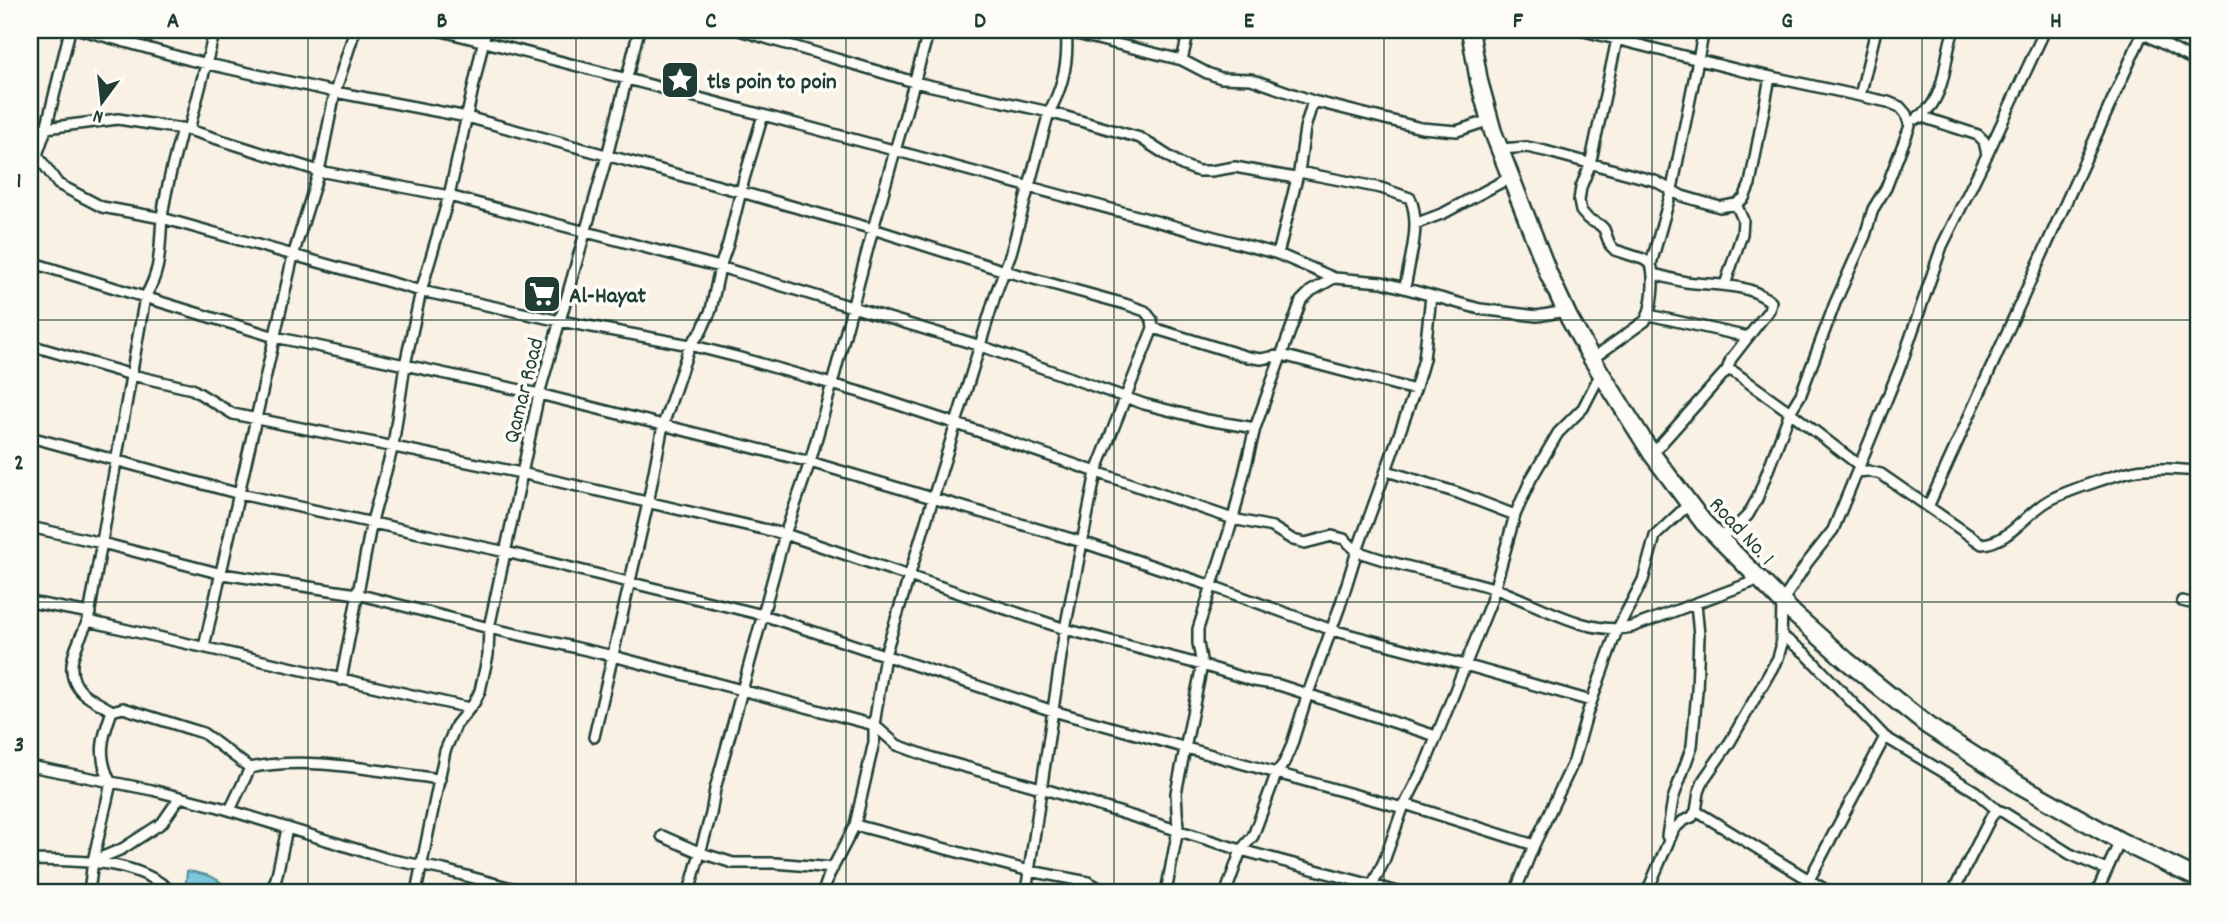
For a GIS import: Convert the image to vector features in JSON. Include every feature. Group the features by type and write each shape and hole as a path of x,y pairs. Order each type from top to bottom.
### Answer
{"highway":[{"name":"Road No. 1","path":"1470,30 1479,81 1490,120 1549,275 1596,366 1652,454 1689,504 1758,580 1847,661 1928,726 2020,785 2120,841 2199,879"}],"street":[{"path":"30,175 46,129 70,30"},
{"path":"82,30 335,92 467,117 873,229 1005,271 1145,311 1152,320 1153,328 1096,471 1065,629 1026,892"},
{"path":"215,30 208,63 186,129 162,218 159,265 154,282 145,297 89,617 77,644 71,666 72,674 83,693 112,711 123,708 204,733 250,768 303,762 440,779"},
{"path":"204,647 293,256 319,170 335,92 355,30"},
{"path":"438,30 627,77 1278,254 1334,278 1382,282 1471,307 1525,316 1566,311"},
{"path":"341,680 372,521 393,446 405,365 421,291 449,196 486,30"},
{"name":"Qamar Road","path":"416,892 445,751 461,718 480,691 488,656 489,628 539,394 607,156 639,30"},
{"path":"739,30 914,82 1049,113 1140,138 1182,165 1198,171 1235,167 1401,193 1410,198 1415,224 1405,288"},
{"path":"689,892 785,534 810,462 929,30"},
{"path":"1064,30 1182,60 1221,78 1251,79 1313,101 1421,128 1457,131 1490,120"},
{"path":"823,892 855,825 874,742 873,725 885,655 1005,271 1049,113 1057,98 1069,42 1064,30"},
{"path":"1182,60 1189,30"},
{"path":"1580,30 1618,34 1698,60 1888,102 1900,107 1910,126"},
{"path":"1371,889 1465,665 1494,589 1515,515 1531,479 1558,433 1583,408 1596,366 1649,315 1652,269 1672,189 1704,30"},
{"path":"1860,96 1876,30"},
{"path":"1719,538 1738,525 1757,499 1790,412 1801,394 1835,303 1865,236 1873,209 1886,188 1910,126 1933,103 1944,74 1954,30"},
{"path":"1647,892 1674,829 1692,817 1696,811 1704,779 1730,742 1778,658 1781,647 1782,602 1807,563 1833,530 1902,362 1942,246 2045,30"},
{"path":"1928,507 2141,31 2198,61"},
{"path":"1618,34 1590,165 1581,187 1581,211 1604,229 1610,245 1615,250 1643,259 1652,269 1689,282 1738,286 1771,302 1769,310 1731,359 1727,370 1652,454"},
{"path":"1501,149 1536,149 1634,175 1672,189 1682,196 1720,207 1736,204 1744,198 1751,184 1770,77"},
{"path":"1278,254 1313,101"},
{"path":"594,737 648,503 663,425 690,345 708,319 763,115"},
{"path":"1919,116 1978,135 1984,141 1987,155"},
{"path":"30,130 118,120 186,129 319,170 449,196 720,267 981,346 1167,410 1255,428"},
{"path":"37,155 58,184 102,207 162,218 421,291 690,345 832,384 1233,519 1272,527 1293,540 1305,543 1332,536 1343,539 1357,551 1382,560 1494,589 1581,622 1617,631 1632,628 1758,580"},
{"path":"1415,224 1444,213 1511,177"},
{"path":"1725,285 1742,234 1743,220 1736,204"},
{"path":"30,261 275,337 539,394 810,462 1082,542 1332,630 1591,701"},
{"path":"1166,892 1178,829 1176,793 1202,665 1198,629 1233,519 1255,428 1295,312 1311,291 1334,278"},
{"path":"1226,892 1241,850 1253,836 1277,772 1291,747 1415,390 1424,359 1431,296"},
{"path":"1649,315 1748,337"},
{"path":"1153,328 1248,357 1261,359 1282,355 1415,390"},
{"path":"30,345 132,375 192,389 233,414 522,473 785,534 1065,629 1254,681 1279,685 1436,736"},
{"path":"1727,370 1734,372 1790,412 1858,469 1881,474 1982,544 2004,537 2035,509 2067,492 2142,469 2199,471"},
{"path":"30,437 240,494 506,552 763,615 1053,711 1404,806 1534,845"},
{"path":"1387,471 1515,515"},
{"path":"1516,892 1534,845 1574,761 1591,701 1617,631 1643,580 1655,536 1689,504"},
{"path":"30,527 222,574 357,594 613,656 873,725 897,745 908,750 1371,889 1398,892"},
{"path":"2182,601 2199,606"},
{"path":"30,602 204,647 469,708"},
{"path":"1665,852 1673,799 1692,746 1698,691 1699,635 1696,604"},
{"path":"1781,635 1805,653 1885,737 1975,791 1997,810 2070,854 2107,870"},
{"path":"89,892 93,861 111,783 103,769 102,740 112,711"},
{"path":"1809,880 1885,737"},
{"path":"30,766 180,797 388,859 526,892"},
{"path":"230,810 250,768"},
{"path":"93,861 122,849 162,823 180,797"},
{"path":"1953,892 1997,810"},
{"path":"1696,811 1829,892"},
{"path":"855,825 1030,871 1088,882 1107,892"},
{"path":"270,892 276,879 287,829"},
{"path":"662,836 733,863 775,863 833,869"},
{"path":"2097,892 2120,841"},
{"path":"30,860 93,861 141,873 161,881 172,892"}],"water":[{"path":"187,871 217,879 229,892 185,892"}],"place":[{"name":"tls poin to poin","path":"680,80"},
{"name":"Al-Hayat","path":"542,294"}]}
